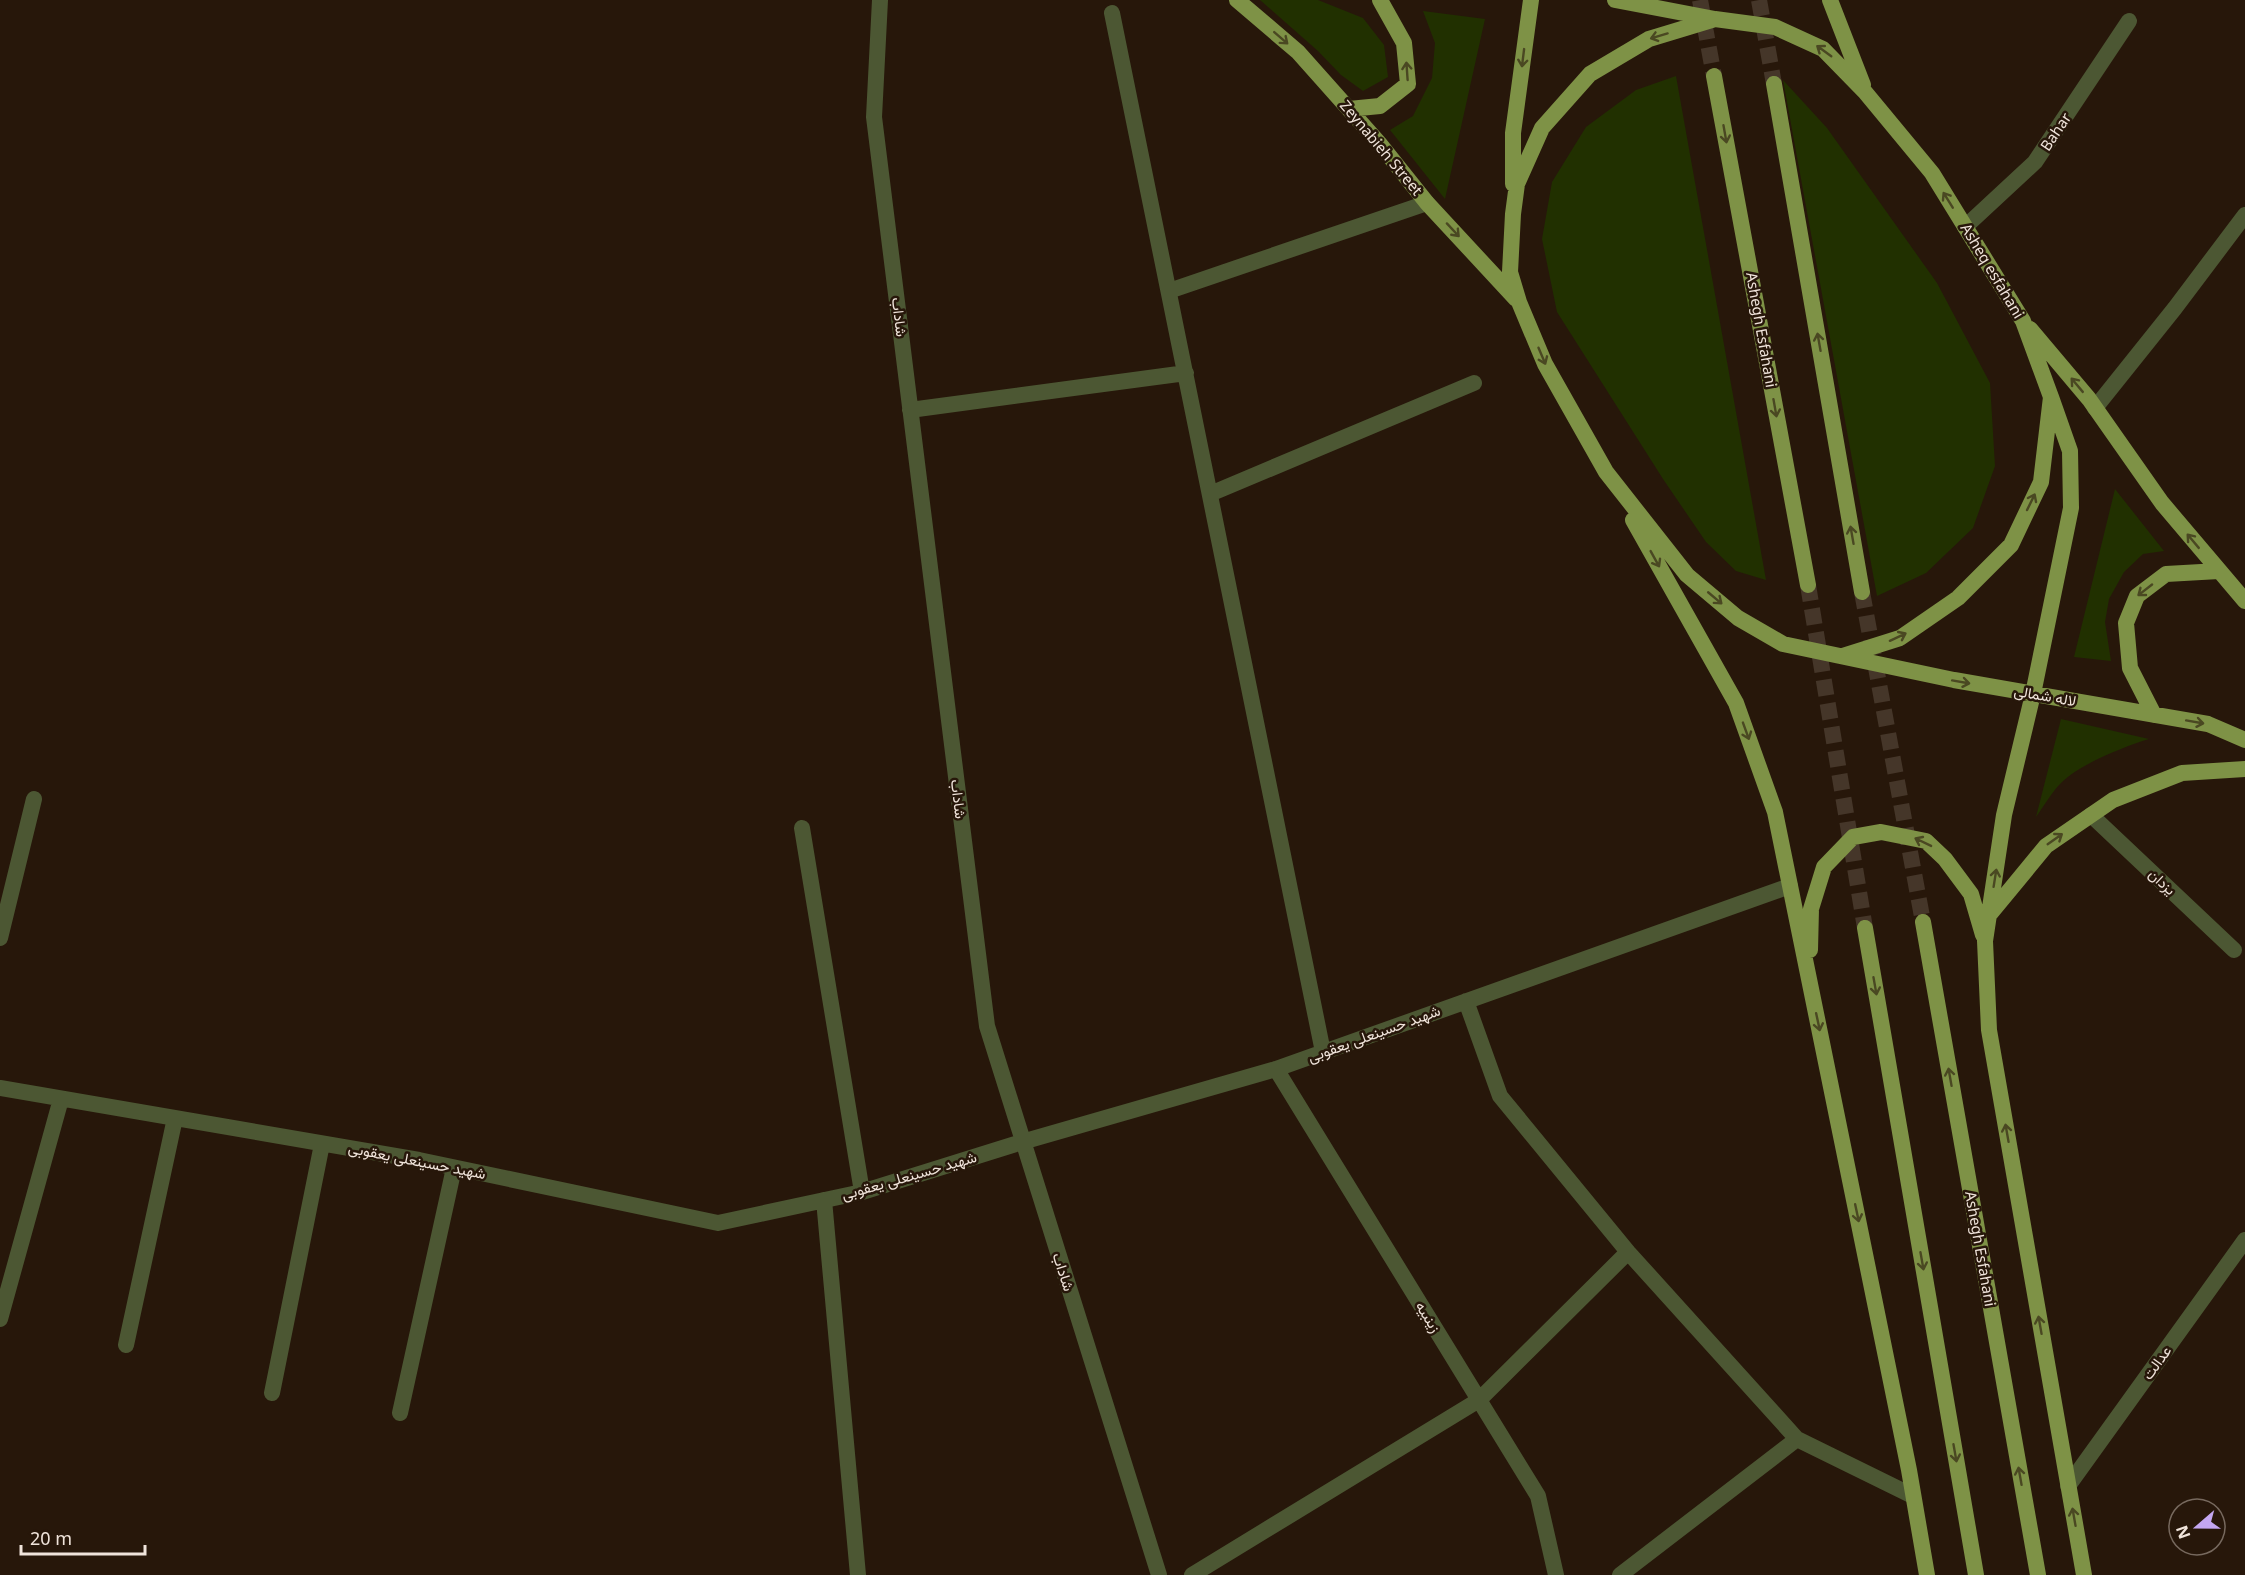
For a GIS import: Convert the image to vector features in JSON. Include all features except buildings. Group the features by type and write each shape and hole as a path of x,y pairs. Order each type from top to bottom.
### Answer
{"main road":[{"name":"Zeynabieh Street","path":"1237,0 1298,52 1379,143 1428,203 1519,302"},
{"path":"1349,109 1380,106 1408,84 1404,43 1380,0"},
{"path":"1513,214 1514,133 1530,0"},
{"path":"1616,0 1715,19"},
{"path":"1830,0 1865,92"},
{"name":"Asheq esfahani","path":"1715,19 1775,27 1823,49 1865,92 1932,173 2023,321 2050,397 2041,483 2011,545 1958,598 1900,638 1843,657 1783,644 1738,618 1687,575 1606,472 1545,364 1519,302 1510,272 1517,184 1542,128 1590,74 1648,39 1715,19"},
{"name":"Ashegh Esfahani","path":"1714,76 1808,585"},
{"path":"1774,84 1862,592"},
{"path":"2023,321 2095,408 2162,503 2245,601"},
{"path":"2050,397 2070,451 2071,508 2033,694 2004,815 1985,941 1989,1030 2084,1575"},
{"path":"1606,472 1736,703 1775,812 1927,1575"},
{"path":"2154,715 2130,668 2126,623 2137,596 2166,574 2218,571"},
{"name":"لاله شمالی","path":"1843,657 1954,680 2208,724 2245,740"},
{"path":"1989,914 2046,846 2113,800 2182,773 2245,769"},
{"path":"1809,979 1811,909 1824,867 1853,837 1881,832 1926,841 1946,859 1971,894 1985,941"},
{"name":"Ashegh Esfahani","path":"1923,922 2038,1575"},
{"path":"1865,928 1976,1575"}],"street":[{"name":"شاداب","path":"880,0 874,117 987,1026 1159,1575"},
{"path":"1112,13 1323,1052"},
{"name":"Bahar","path":"1965,227 2036,162 2129,21"},
{"path":"1169,291 1428,203"},
{"path":"2095,408 2175,308 2245,215"},
{"path":"910,410 1185,373"},
{"path":"1210,494 1474,383"},
{"path":"0,938 34,799"},
{"name":"یزدان","path":"2091,815 2234,950"},
{"path":"802,828 862,1192"},
{"name":"شهید حسینعلی یعقوبی","path":"0,1088 454,1168 718,1223 862,1192 1022,1142 1276,1069 1790,886"},
{"path":"1466,1001 1500,1096 1628,1252 1797,1439 1913,1496"},
{"name":"زینبیه","path":"1276,1069 1538,1496 1556,1575"},
{"path":"0,1319 62,1099"},
{"path":"126,1346 175,1118"},
{"path":"272,1393 322,1144"},
{"path":"400,1413 454,1168"},
{"path":"824,1200 858,1575"},
{"name":"عدالت","path":"2068,1486 2245,1240"},
{"path":"1192,1575 1479,1400 1628,1252"},
{"path":"1620,1575 1797,1439"}],"green space":[{"path":"1260,0 1318,0 1363,18 1384,45 1388,77 1363,91 1341,75 1318,51"},
{"path":"1423,11 1485,19 1445,199 1390,130 1413,116 1432,78 1435,43"},
{"path":"1676,76 1766,580 1736,571 1706,542 1663,479 1557,312 1542,239 1552,182 1586,127 1636,90"},
{"path":"1783,80 1827,128 1937,283 1990,383 1995,466 1973,528 1926,573 1877,596"},
{"path":"2115,489 2164,551 2143,554 2124,572 2109,599 2105,622 2111,661 2074,657"},
{"path":"2061,719 2149,739 2102,757 2079,769 2061,783 2036,817"}],"tunnel":[{"path":"1700,0 1714,76"},
{"path":"1759,0 1774,84"},
{"path":"1808,585 1865,928"},
{"path":"1862,592 1923,922"}]}
